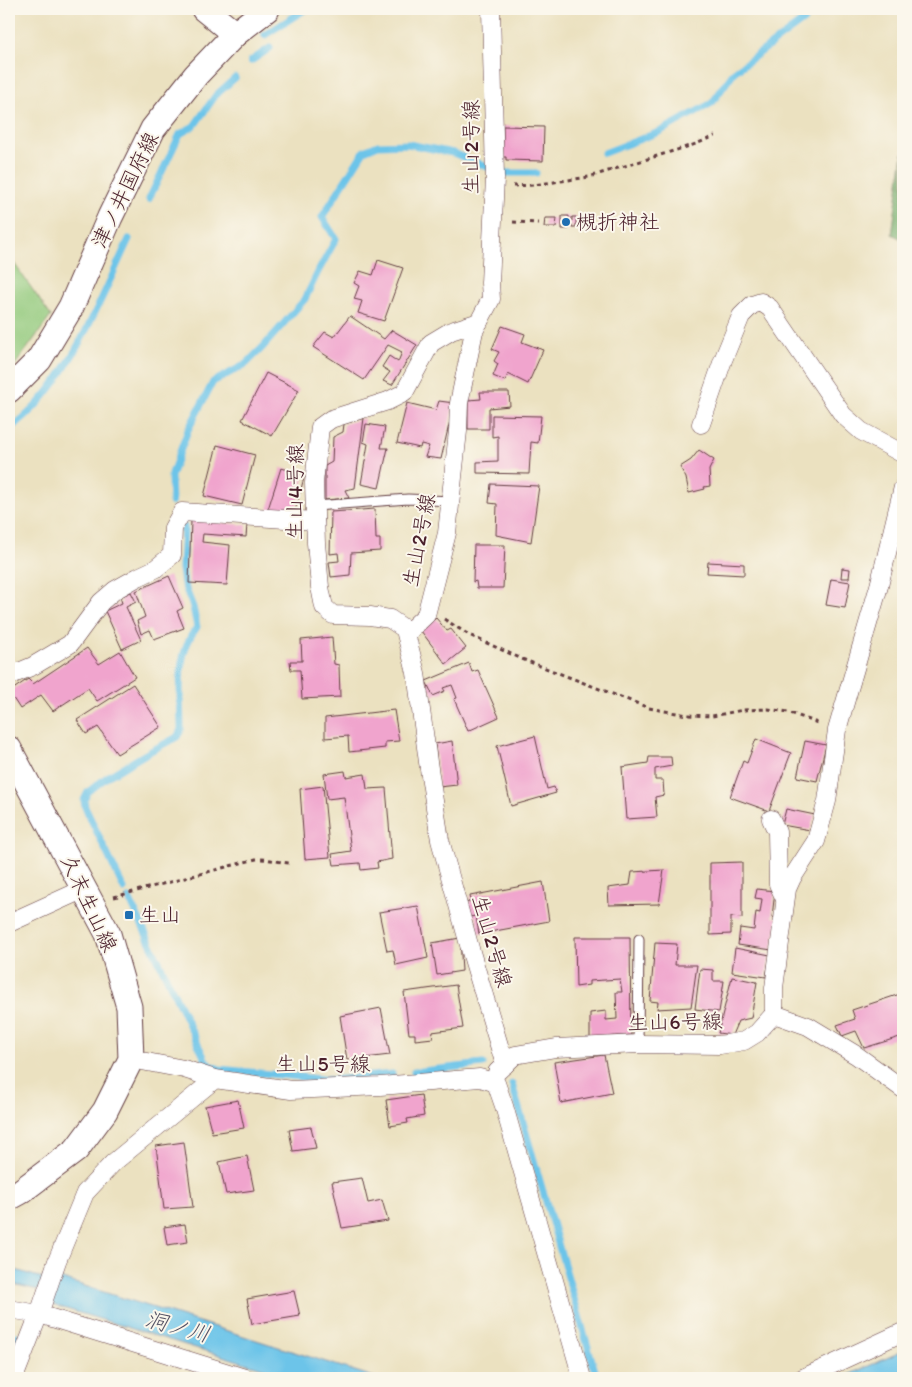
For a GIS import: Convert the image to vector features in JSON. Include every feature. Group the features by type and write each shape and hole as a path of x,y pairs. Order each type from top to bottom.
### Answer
{"street":[{"path":"204,9 235,34"},
{"name":"津ノ井国府線","path":"9,390 39,360 71,307 110,217 153,129 196,75 235,34 267,9"},
{"name":"生山2号線","path":"492,9 495,186 490,283 491,298 474,331 459,403 458,431 447,533 428,609 426,616 406,634 416,673 440,840 505,1065"},
{"path":"701,424 723,360 741,316 752,305 761,302 770,308 843,415 862,431 903,454"},
{"name":"生山4号線","path":"409,632 390,619 370,616 333,615 324,607 320,587 314,483 320,427 331,419 388,401 404,393 430,343 451,331 479,322"},
{"path":"903,487 879,586 837,730 827,800 816,841 787,889 774,988 774,1014 808,1026 856,1055 903,1089"},
{"path":"9,676 33,666 70,644 101,602 115,590 155,568 172,555 173,528 182,512 315,513"},
{"name":"久末生山線","path":"9,749 108,934 129,1007 131,1059 105,1111 76,1150 20,1192 9,1198"},
{"path":"771,819 777,832 778,884 785,899"},
{"path":"9,923 88,897"},
{"name":"生山6号線","path":"488,1081 515,1056 556,1048 638,1044 720,1045 744,1041 757,1033 774,1014"},
{"name":"生山5号線","path":"131,1059 184,1069 215,1079 291,1090 380,1086 480,1078 488,1081"},
{"path":"14,1378 39,1314 56,1261 85,1193 113,1163 215,1079"},
{"path":"488,1081 496,1084 504,1106 582,1378"},
{"path":"9,1309 39,1314 245,1378"},
{"path":"803,1378 903,1332"}],"lane":[{"path":"315,513 408,499 451,501"},
{"path":"638,1044 639,939"}],"path":[{"path":"495,186 534,185 589,177 696,144 715,136"},
{"path":"493,222 540,223"},
{"path":"428,609 469,635 522,659 649,708 687,715 712,716 744,710 768,709 788,712 837,730"},
{"path":"88,897 123,894 256,859 267,858 282,863 292,863"}],"green space":[{"path":"903,153 903,240 892,234"},
{"path":"9,256 51,316 9,373"}],"water":[{"name":"洞ノ川","path":"9,1268 42,1278 59,1278 377,1378 296,1378 272,1371 50,1304 38,1290 9,1283"},
{"path":"903,1351 903,1377 841,1378"}],"building":[{"path":"503,126 544,127 543,161 506,160 506,157 503,157"},
{"path":"562,216 569,216 569,221 572,221 572,217 576,217 576,227 572,227 572,224 569,224 569,229 562,229"},
{"path":"545,218 557,218 556,227 544,227"},
{"path":"378,260 403,268 384,321 358,313 362,301 354,299 359,286 354,283 360,271 373,275"},
{"path":"350,316 384,339 392,330 417,345 392,385 383,381 390,372 382,367 389,356 398,362 402,352 388,345 364,380 313,347 325,332 334,337"},
{"path":"502,326 525,334 522,342 543,350 528,384 508,374 505,381 493,376 498,364 494,361 499,352 492,349"},
{"path":"266,373 299,390 272,436 242,420"},
{"path":"480,392 509,392 510,406 489,408 489,429 468,429 468,400 481,399"},
{"path":"439,401 454,403 441,459 425,457 429,446 421,444 420,448 397,443 407,403 436,410"},
{"path":"492,415 541,416 538,443 531,442 529,474 477,473 477,462 498,461 498,436 492,437"},
{"path":"364,418 355,488 345,490 349,498 325,500 325,466 332,462 333,437 343,432 344,424"},
{"path":"366,424 385,427 381,448 388,448 379,488 361,484 368,444 363,442"},
{"path":"217,445 255,455 242,505 204,496"},
{"path":"699,450 714,460 709,470 710,486 689,493 686,478 680,467 691,460"},
{"path":"281,468 305,474 294,515 268,509"},
{"path":"491,484 539,486 531,542 496,535 497,504 489,503"},
{"path":"375,509 376,539 380,539 380,551 351,553 350,575 331,577 329,562 339,561 338,553 330,554 331,512"},
{"path":"191,520 247,525 246,537 203,534 202,542 230,545 227,585 189,583"},
{"path":"474,545 505,545 503,588 477,588 476,581 473,582"},
{"path":"708,562 744,564 744,575 707,573"},
{"path":"842,568 850,569 849,578 841,578"},
{"path":"169,576 183,608 177,611 184,628 154,639 150,630 141,634 137,621 145,617 136,591"},
{"path":"831,579 850,582 845,608 826,605"},
{"path":"131,592 136,602 126,607 141,640 122,649 105,611 122,603 120,597"},
{"path":"436,618 447,631 451,629 466,648 446,664 421,631"},
{"path":"332,637 334,664 339,665 340,697 302,699 300,670 291,670 290,661 302,661 301,640"},
{"path":"87,648 99,664 120,651 135,677 97,701 88,688 53,711 41,695 20,709 9,692 28,679 33,684"},
{"path":"469,663 472,672 478,670 499,717 468,731 454,699 457,698 452,685 443,688 445,691 433,696 426,681"},
{"path":"133,684 161,727 117,754 98,727 86,734 77,720"},
{"path":"394,710 399,741 385,742 385,748 349,752 348,736 325,738 325,718"},
{"path":"535,736 547,789 554,787 556,793 511,806 497,746"},
{"path":"756,739 791,753 769,811 730,797 743,761 747,763"},
{"path":"452,741 457,785 439,787 435,744"},
{"path":"805,741 826,745 817,781 797,777"},
{"path":"649,757 671,757 672,766 655,769 655,780 663,780 664,795 655,797 657,817 626,819 622,767 648,763"},
{"path":"345,771 346,777 365,774 367,789 386,788 392,859 377,862 378,868 361,870 360,863 334,865 332,854 351,851 344,797 327,799 324,774"},
{"path":"323,786 330,857 305,859 300,789"},
{"path":"786,809 815,815 810,830 782,825"},
{"path":"742,862 742,918 731,917 731,934 710,935 710,863"},
{"path":"664,870 659,904 609,905 608,888 630,885 632,872"},
{"path":"543,882 549,921 479,934 476,916 468,917 466,903 471,901 470,896"},
{"path":"757,889 775,891 772,917 778,918 772,950 738,945 740,928 754,930 756,912 760,913 762,899 755,898"},
{"path":"418,906 428,958 396,965 393,950 387,951 379,912"},
{"path":"575,937 630,937 631,1035 590,1038 590,1013 606,1011 606,1020 617,1019 616,992 622,992 620,979 589,981 589,985 576,987"},
{"path":"460,938 462,971 437,975 432,943"},
{"path":"655,943 677,944 675,965 697,965 691,1007 657,1009 658,1002 650,1001"},
{"path":"735,948 770,955 766,977 732,972"},
{"path":"700,969 713,970 713,981 724,981 719,1012 695,1009"},
{"path":"732,977 757,982 751,1018 738,1021 732,1035 718,1033"},
{"path":"456,985 463,1028 432,1032 433,1038 415,1040 415,1034 409,1034 404,992"},
{"path":"900,994 903,1003 903,1036 864,1048 856,1031 842,1036 837,1025 855,1019 852,1010"},
{"path":"381,1008 390,1055 347,1060 340,1016"},
{"path":"604,1055 612,1093 561,1103 554,1062"},
{"path":"421,1095 424,1116 407,1119 408,1123 390,1126 386,1100"},
{"path":"238,1100 244,1128 212,1133 205,1106"},
{"path":"311,1127 316,1148 293,1151 289,1130"},
{"path":"184,1142 193,1207 164,1209 156,1146"},
{"path":"247,1156 254,1190 226,1194 219,1162"},
{"path":"362,1178 368,1203 382,1200 388,1221 342,1228 332,1182"},
{"path":"185,1224 188,1242 167,1245 164,1227"},
{"path":"294,1291 300,1316 252,1324 247,1299"}],"waterway":[{"path":"265,35 306,9"},
{"path":"604,153 659,132 712,103 734,72 819,9"},
{"path":"251,61 270,48"},
{"path":"149,199 180,134 194,126 216,95 235,78"},
{"path":"172,502 171,476 188,430 213,382 246,364 305,299 336,239 322,217 364,151 378,145 408,144 453,153 490,168"},
{"path":"502,173 536,173"},
{"path":"9,429 30,412 65,368 94,316 129,239"},
{"path":"124,889 85,807 84,800 88,792 107,777 177,737 181,730 180,677 182,663 190,638 197,627 193,607 184,584 182,568 184,527"},
{"path":"129,898 205,1059 210,1065 219,1069 331,1080 392,1074"},
{"path":"414,1072 483,1064"},
{"path":"512,1084 597,1378"},
{"path":"9,1359 17,1336"}],"place":[{"name":"槻折神社","path":"566,222"},
{"name":"生山","path":"129,915"}]}
